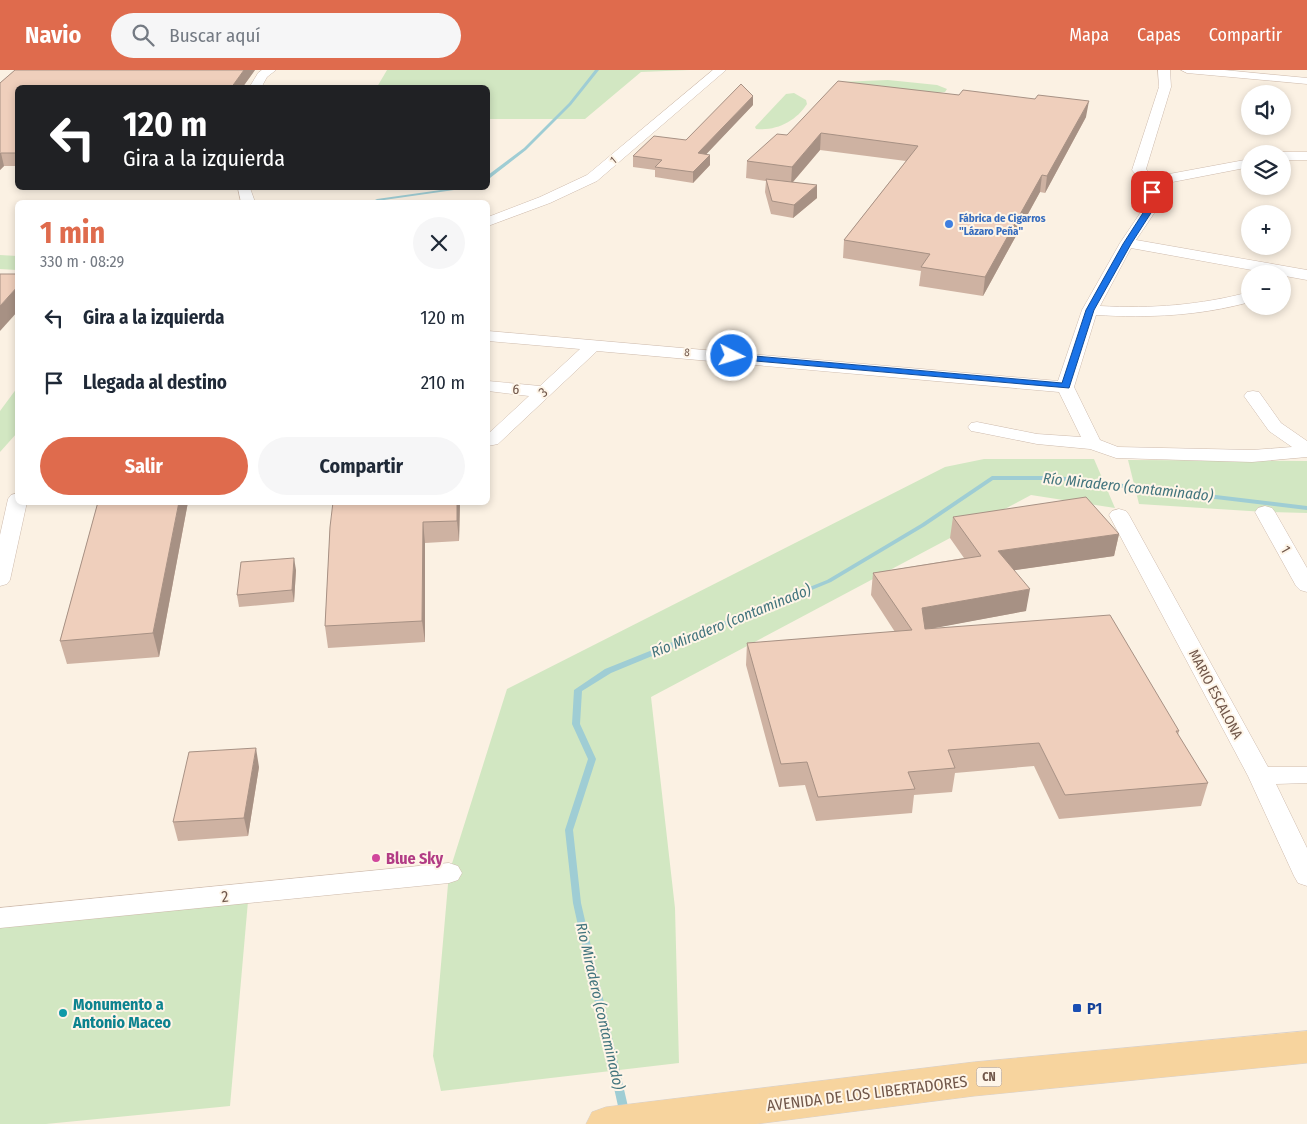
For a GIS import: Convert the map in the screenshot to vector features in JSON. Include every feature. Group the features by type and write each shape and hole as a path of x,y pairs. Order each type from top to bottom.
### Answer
{"main road":[{"name":"AVENIDA DE LOS LIBERTADORES","path":"606,1124 672,1117 765,1115 974,1079 1307,1047"}],"street":[{"path":"257,85 262,75 270,70"},
{"name":"1","path":"490,221 545,200 592,178 720,70"},
{"path":"1092,444 1066,386 1090,310 1127,244 1154,202 1150,182 1139,170 1166,87 1164,70"},
{"path":"1187,70 1307,81"},
{"path":"1291,156 1307,156"},
{"path":"1150,182 1241,164"},
{"path":"1127,244 1307,275"},
{"path":"1291,284 1307,279"},
{"path":"1090,310 1130,313 1165,312 1220,306 1241,300"},
{"name":"8","path":"490,336 1066,386"},
{"name":"3","path":"490,441 595,344"},
{"name":"6","path":"490,386 544,392"},
{"path":"1253,396 1275,427 1307,450"},
{"path":"977,427 1036,439 1092,444 1116,452 1126,453 1252,456 1307,450"},
{"path":"0,580 17,505"},
{"name":"1","path":"1265,512 1307,586"},
{"name":"MARIO ESCALONA","path":"1119,515 1260,776 1307,876"},
{"path":"1260,776 1307,775"},
{"name":"2","path":"0,918 449,873"}],"green space":[{"path":"387,70 690,70 641,72 585,119 490,119 490,85 378,85"},
{"path":"888,80 937,85 947,89 945,92 932,93 839,82"},
{"path":"794,93 806,100 807,104 803,110 785,124 771,128 756,129 755,127 786,94"},
{"path":"0,255 15,256 15,270 0,269"},
{"path":"15,391 15,435 0,452 0,411"},
{"path":"984,459 1094,459 1115,508 1031,495 651,697 675,908 679,1063 441,1091 433,1056 449,873 507,689 945,467"},
{"path":"1128,460 1307,461 1307,513 1139,504"},
{"path":"248,901 230,1106 46,1124 0,1124 0,927"}],"building":[{"path":"15,70 244,70 233,85 15,85 15,153 0,154 0,83"},
{"path":"838,81 959,95 963,90 1035,99 1038,95 1089,101 1047,176 1042,175 985,277 921,267 930,254 844,240 918,146 821,133 792,167 747,161 777,134 787,135"},
{"path":"741,84 753,96 698,153 710,155 693,172 655,167 662,160 633,156 654,136 686,140"},
{"path":"766,179 817,185 794,205 772,201"},
{"path":"0,274 15,274 15,289 0,306"},
{"path":"1086,497 1119,534 998,551 1030,589 922,608 925,629 1110,615 1208,783 1065,795 1039,743 948,750 955,768 908,772 915,789 818,797 807,762 781,764 747,643 912,630 873,573 981,556 953,517"},
{"path":"97,505 178,505 153,633 60,641"},
{"path":"333,505 457,505 457,521 423,522 422,621 325,626"},
{"path":"294,558 292,590 237,595 241,562"},
{"path":"256,748 244,818 173,822 189,752"}],"waterway":[{"path":"490,175 525,149 570,104 597,70"},
{"path":"377,200 447,190"},
{"name":"Río Miradero (contaminado)","path":"627,1124 577,903 569,830 592,759 576,724 578,690 608,671 829,581 923,525 992,478 1057,478 1307,508"}],"place":[{"name":"Fábrica de Cigarros \"Lázaro Peña\"","path":"949,224"},
{"name":"Blue Sky","path":"376,858"},
{"name":"P1","path":"1077,1008"},
{"name":"Monumento a Antonio Maceo","path":"63,1013"}],"route":[{"path":"732,356 1066,386 1090,310 1127,244 1154,202 1152,192"}]}
